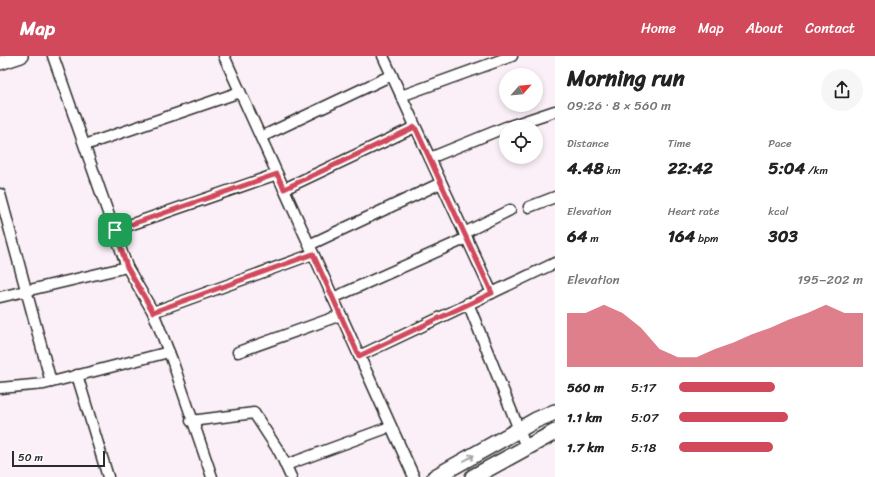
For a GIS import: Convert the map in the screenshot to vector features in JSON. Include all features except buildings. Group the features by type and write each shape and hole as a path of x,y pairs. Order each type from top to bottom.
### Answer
{"main road":[{"path":"435,477 519,430 555,412"},
{"path":"473,477 555,432"}],"street":[{"path":"0,63 21,56"},
{"path":"54,56 127,267 153,312 169,352 191,421 212,477"},
{"path":"224,56 414,477"},
{"path":"383,56 492,293"},
{"path":"401,96 512,56"},
{"path":"260,137 392,75"},
{"path":"85,145 240,92"},
{"path":"528,120 555,111"},
{"path":"284,189 415,127"},
{"path":"430,158 499,130"},
{"path":"115,230 277,174"},
{"path":"153,312 311,250 441,183"},
{"path":"0,194 4,224 26,291 51,382"},
{"path":"529,207 555,197"},
{"path":"333,298 465,235 510,210"},
{"path":"359,356 555,263"},
{"path":"0,297 127,267"},
{"path":"468,303 526,447"},
{"path":"238,352 341,315"},
{"path":"0,388 51,382 169,352"},
{"path":"77,375 108,477"},
{"path":"191,421 254,413 286,465 291,477"},
{"path":"286,465 384,429"}],"route":[{"path":"415,127 492,293 359,356 313,254 153,312 127,267 115,230 277,174 284,189 415,127"}]}
